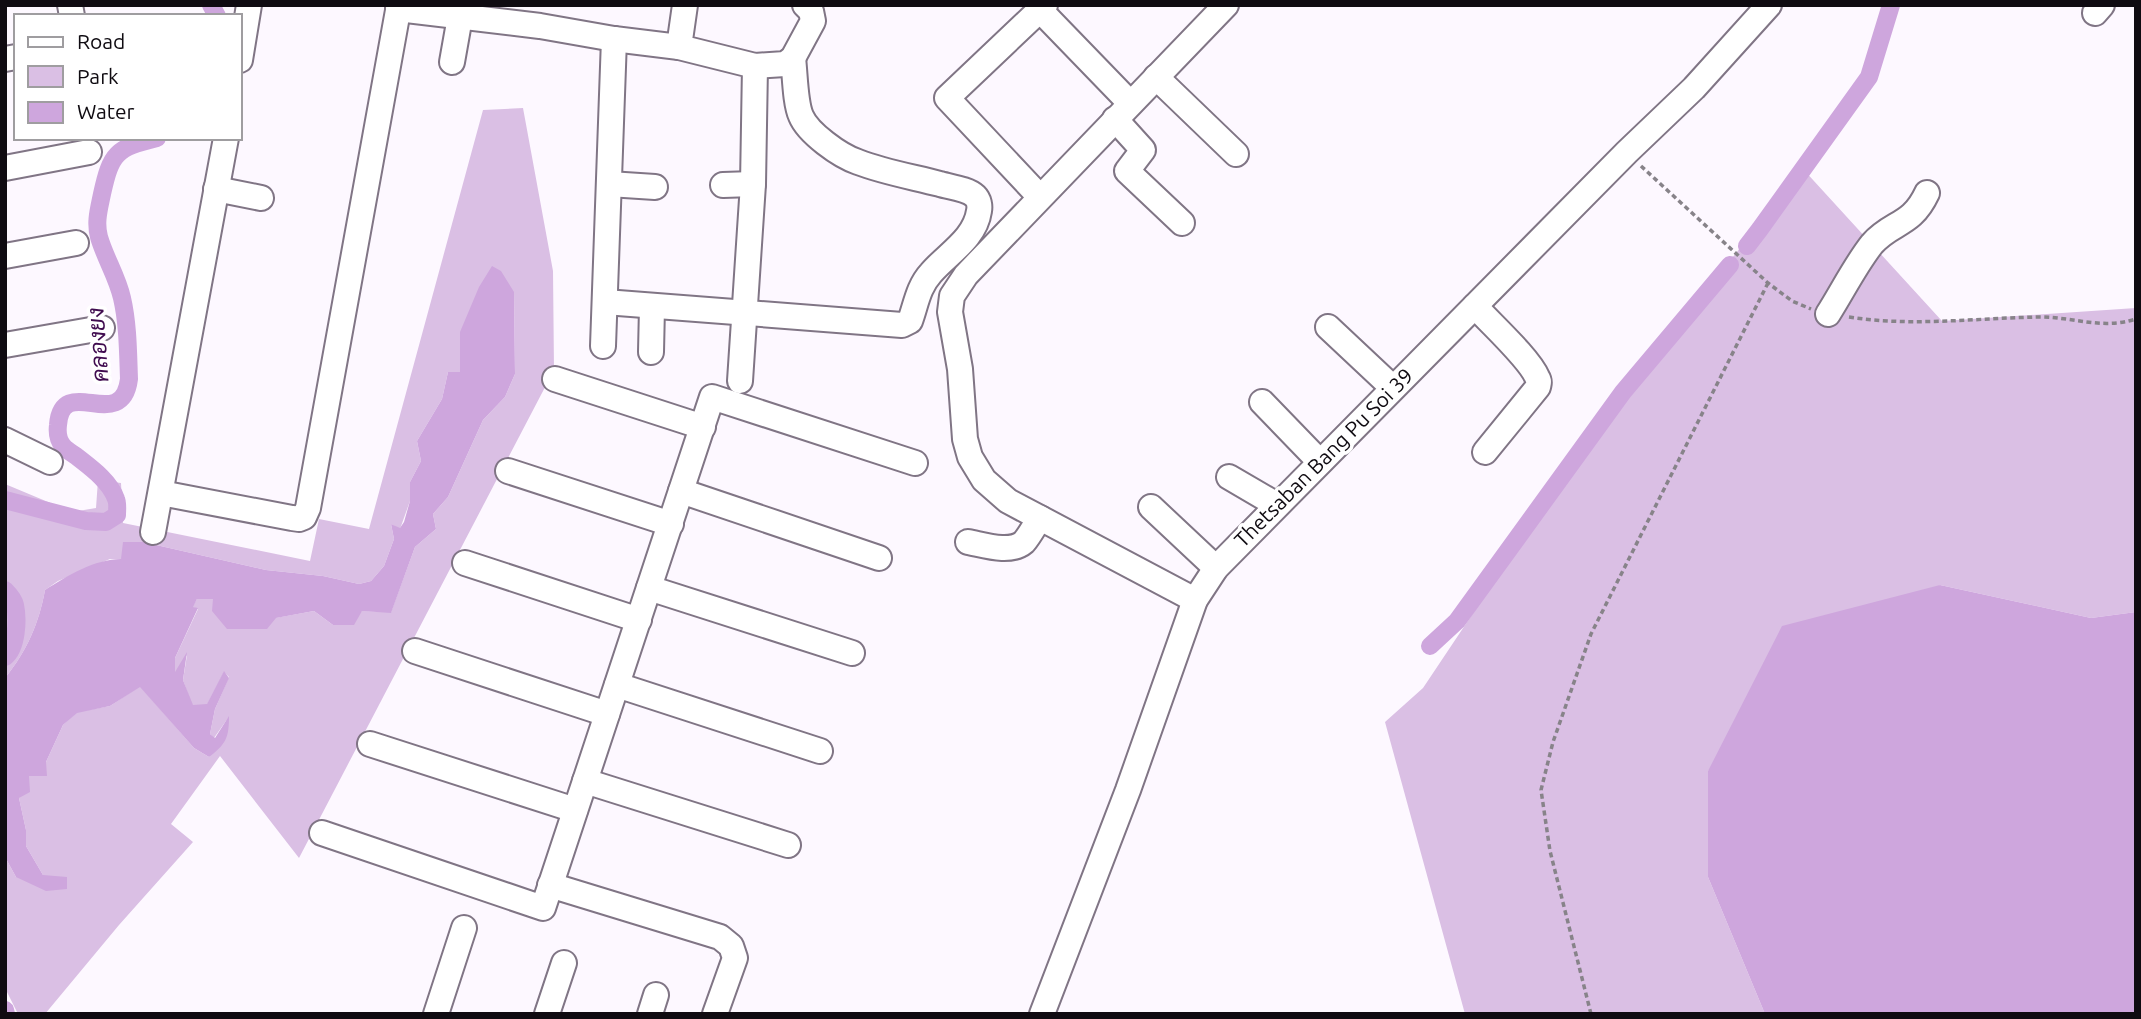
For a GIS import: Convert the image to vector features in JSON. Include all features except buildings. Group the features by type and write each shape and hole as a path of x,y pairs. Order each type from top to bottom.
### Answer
{"street":[{"path":"242,43 249,5"},
{"path":"679,47 685,5"},
{"path":"1195,600 1008,501 984,480 970,457 965,439 960,369 950,312 952,296 958,285 1226,5"},
{"name":"Thetsaban Bang Pu Soi 39","path":"1042,1014 1128,790 1195,600 1216,568 1627,152 1694,88 1769,5"},
{"path":"160,493 292,518 304,517 398,7 460,16 542,16 614,39 679,47 755,66 785,64 793,58 813,21 809,7"},
{"path":"1040,197 947,98 1043,8 1123,111 1143,149 1127,171 1182,223"},
{"path":"452,62 460,16"},
{"path":"603,346 614,39"},
{"path":"605,302 907,324 913,314 919,291 930,274 960,247 969,234 979,212 977,198 973,194 857,162 818,136 808,128 800,115 793,58"},
{"path":"740,381 753,184 755,66"},
{"path":"1156,77 1236,154"},
{"path":"153,532 226,140"},
{"path":"5,168 89,152"},
{"path":"609,184 655,187"},
{"path":"723,185 753,184"},
{"path":"216,189 261,198"},
{"path":"1828,314 1871,246 1887,231 1916,213 1927,193"},
{"path":"5,256 76,243"},
{"path":"1475,306 1519,353 1536,374 1539,383 1485,452"},
{"path":"651,352 652,307"},
{"path":"1328,327 1393,388"},
{"path":"5,345 102,328"},
{"path":"555,379 703,427"},
{"path":"323,833 543,908 712,397 915,463"},
{"path":"1262,402 1320,462"},
{"path":"5,440 50,462"},
{"path":"508,471 671,524"},
{"path":"1229,477 1277,505"},
{"path":"681,491 879,558"},
{"path":"1151,507 1216,568"},
{"path":"968,542 1006,548 1016,546 1023,542 1040,518"},
{"path":"465,563 639,620"},
{"path":"649,588 852,653"},
{"path":"415,651 607,714"},
{"path":"617,685 820,751"},
{"path":"370,744 575,810"},
{"path":"585,781 788,845"},
{"path":"550,886 720,937 731,946 735,958 715,1014"},
{"path":"436,1014 464,928"},
{"path":"547,1014 564,963"}],"path":[{"path":"1591,1014 1550,851 1541,790 1553,743 1591,634 1768,283"}],"green space":[{"path":"523,108 553,271 554,370 299,858 220,756 171,824 193,842 45,1014 18,1014 5,988 5,857 16,877 43,875 26,846 26,830 19,798 29,776 46,762 63,725 77,712 110,706 140,686 194,748 209,757 228,718 214,738 210,734 215,709 229,677 224,672 207,705 192,705 183,680 187,655 175,673 175,658 198,609 192,607 197,599 214,599 275,618 314,611 333,625 362,611 391,612 415,547 436,529 433,514 448,497 483,420 505,397 515,374 514,292 460,347 460,372 448,372 442,399 417,441 421,461 410,482 410,501 400,529 391,524 394,539 384,566 371,581 359,584 323,576 266,570 143,542 121,559 110,559 58,581 45,590 31,636 20,658 5,678 5,484 72,512 96,508 98,480 121,483 123,523 310,561 319,519 369,529 483,110"},
{"path":"1803,169 1942,321 2136,308 2136,612 2091,618 1940,585 1708,771 1708,877 1765,1014 1465,1014 1385,722 1423,688 1599,425"}],"water":[{"path":"492,266 501,271 514,292 515,374 505,397 483,420 448,497 433,514 436,529 415,547 391,613 362,611 354,625 333,625 314,611 276,618 267,629 227,629 212,611 213,599 197,599 193,607 198,608 175,658 175,672 187,652 183,680 193,705 207,704 224,671 229,678 215,709 210,734 215,738 229,716 223,744 209,757 194,748 140,687 110,706 77,713 63,725 46,762 47,776 29,776 30,792 19,798 26,830 26,846 43,875 67,877 67,889 46,891 16,877 5,857 5,678 20,658 31,636 45,590 91,565 121,559 123,542 143,542 266,570 323,576 359,584 371,581 384,566 394,539 391,524 400,528 404,522 410,501 410,482 421,461 417,441 442,399 448,372 460,372 460,332 479,287"},
{"path":"1940,585 2091,618 2136,612 2136,1014 1765,1014 1708,877 1708,771 1782,626"}],"waterway":[{"name":"คลองยง","path":"211,5 216,14"},
{"path":"1747,246 1869,77 1891,5"},
{"name":"คลองยง","path":"5,500 86,521 106,522 117,515 117,501 113,492 104,480 63,446 58,436 58,425 62,410 70,403 105,404 116,402 124,395 129,379 125,318 120,290 99,237 98,216 113,161 124,149 150,140"},
{"path":"1430,646 1457,621 1623,392 1730,265"},
{"name":"คลองยง","path":"5,590 14,603 16,618 16,633 12,647 5,657"},
{"name":"คลองยง","path":"5,1010 6,1014"}]}
